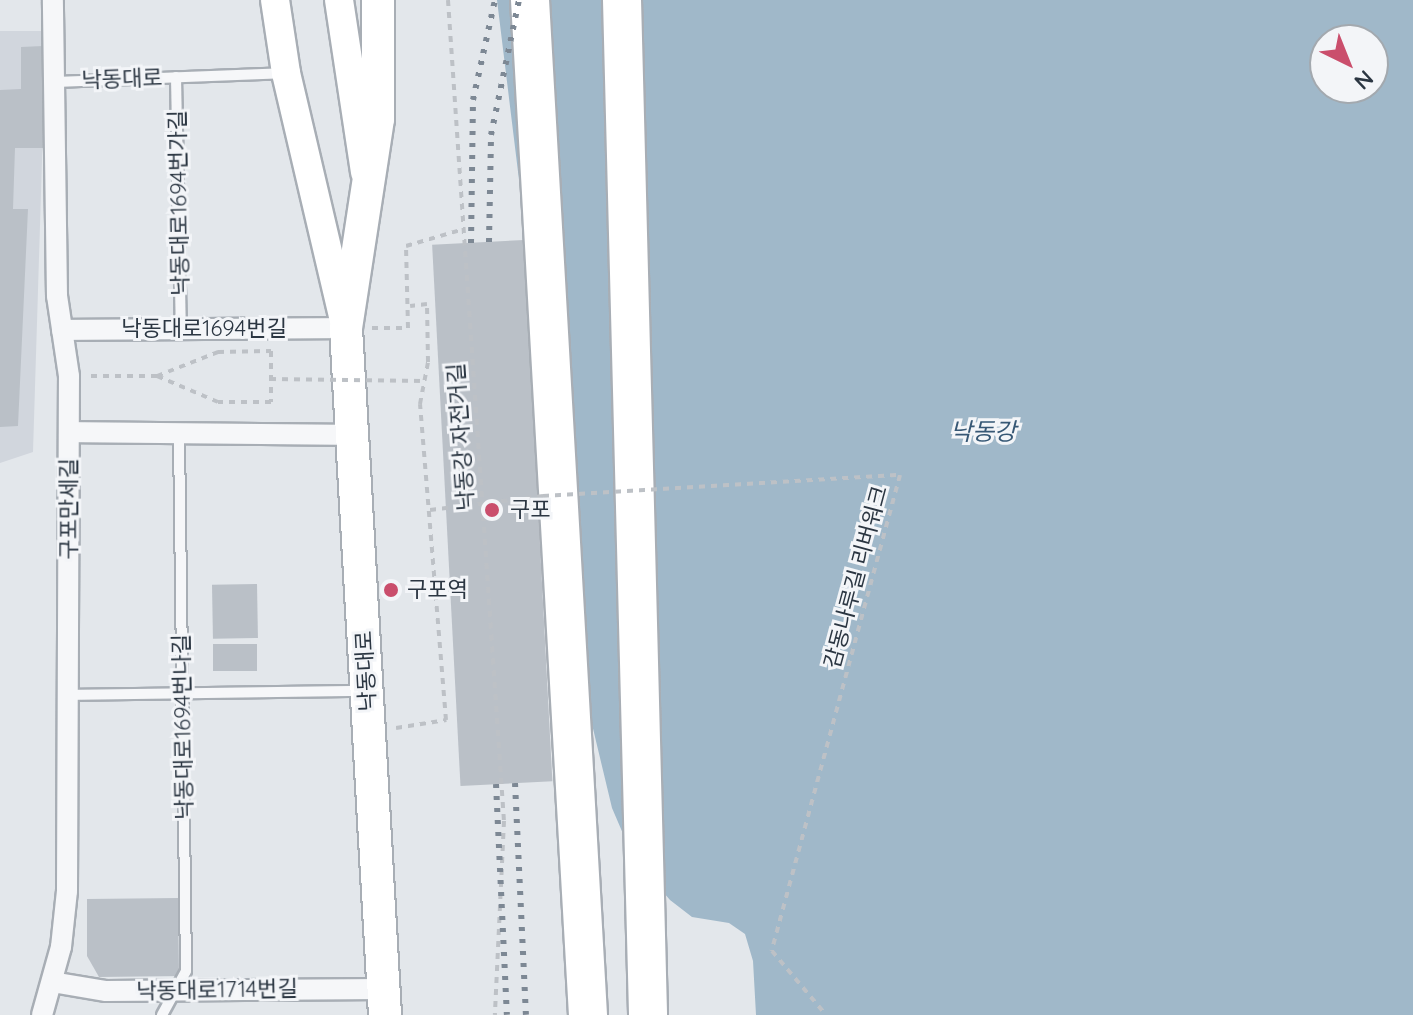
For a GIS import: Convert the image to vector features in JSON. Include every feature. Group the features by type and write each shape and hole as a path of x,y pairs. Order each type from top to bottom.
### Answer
{"highway":[{"path":"530,0 588,1015"},
{"path":"622,0 648,1015"}],"main road":[{"name":"낙동대로","path":"275,0 286,73 346,328 384,1002"},
{"name":"낙동대로","path":"339,0 366,180 346,328"},
{"path":"346,328 378,119 378,0"}],"street":[{"name":"구포만세길","path":"42,1015 66,921 69,376 62,330 53,0"},
{"name":"낙동대로1694번길","path":"62,330 346,328"},
{"path":"69,432 352,435"},
{"name":"낙동대로1714번길","path":"52,982 106,991 179,989 384,1002"}],"lane":[{"name":"낙동대로","path":"54,82 286,73"},
{"name":"낙동대로1694번가길","path":"176,77 181,329"},
{"name":"낙동대로1694번나길","path":"162,1015 179,989 186,971 179,433"},
{"path":"68,695 367,691"}],"path":[{"name":"낙동강 자전거길","path":"448,0 504,821 495,1015"},
{"path":"346,328 408,328 410,306 406,246 464,229"},
{"path":"410,306 427,304 425,381 420,404 446,720 424,723"},
{"path":"157,376 218,402 271,402 271,351"},
{"path":"69,376 157,376 218,352"},
{"path":"270,379 425,381"},
{"name":"감동나루길 리버워크","path":"430,510 543,496 900,475 772,951 826,1015"}],"shaded area":[{"path":"0,31 46,31 33,452 0,463"}],"water":[{"name":"낙동강","path":"497,0 1413,0 1413,1015 756,1015 753,961 745,934 729,923 692,917 670,900 633,857 612,808 579,670"}],"building":[{"path":"43,46 43,148 15,148 13,209 28,209 18,426 0,427 0,90 21,89 21,47"},
{"path":"524,240 552,781 460,786 432,245"},
{"path":"257,584 258,638 213,639 212,585"},
{"path":"213,644 257,644 257,671 213,671"},
{"path":"178,898 179,976 99,977 87,956 87,899"}],"railway":[{"path":"471,243 473,100 495,0"},
{"path":"489,242 491,135 519,0"},
{"path":"515,783 526,1015"},
{"path":"496,784 507,1015"}],"place":[{"name":"구포","path":"492,510"},
{"name":"구포역","path":"391,590"}]}
